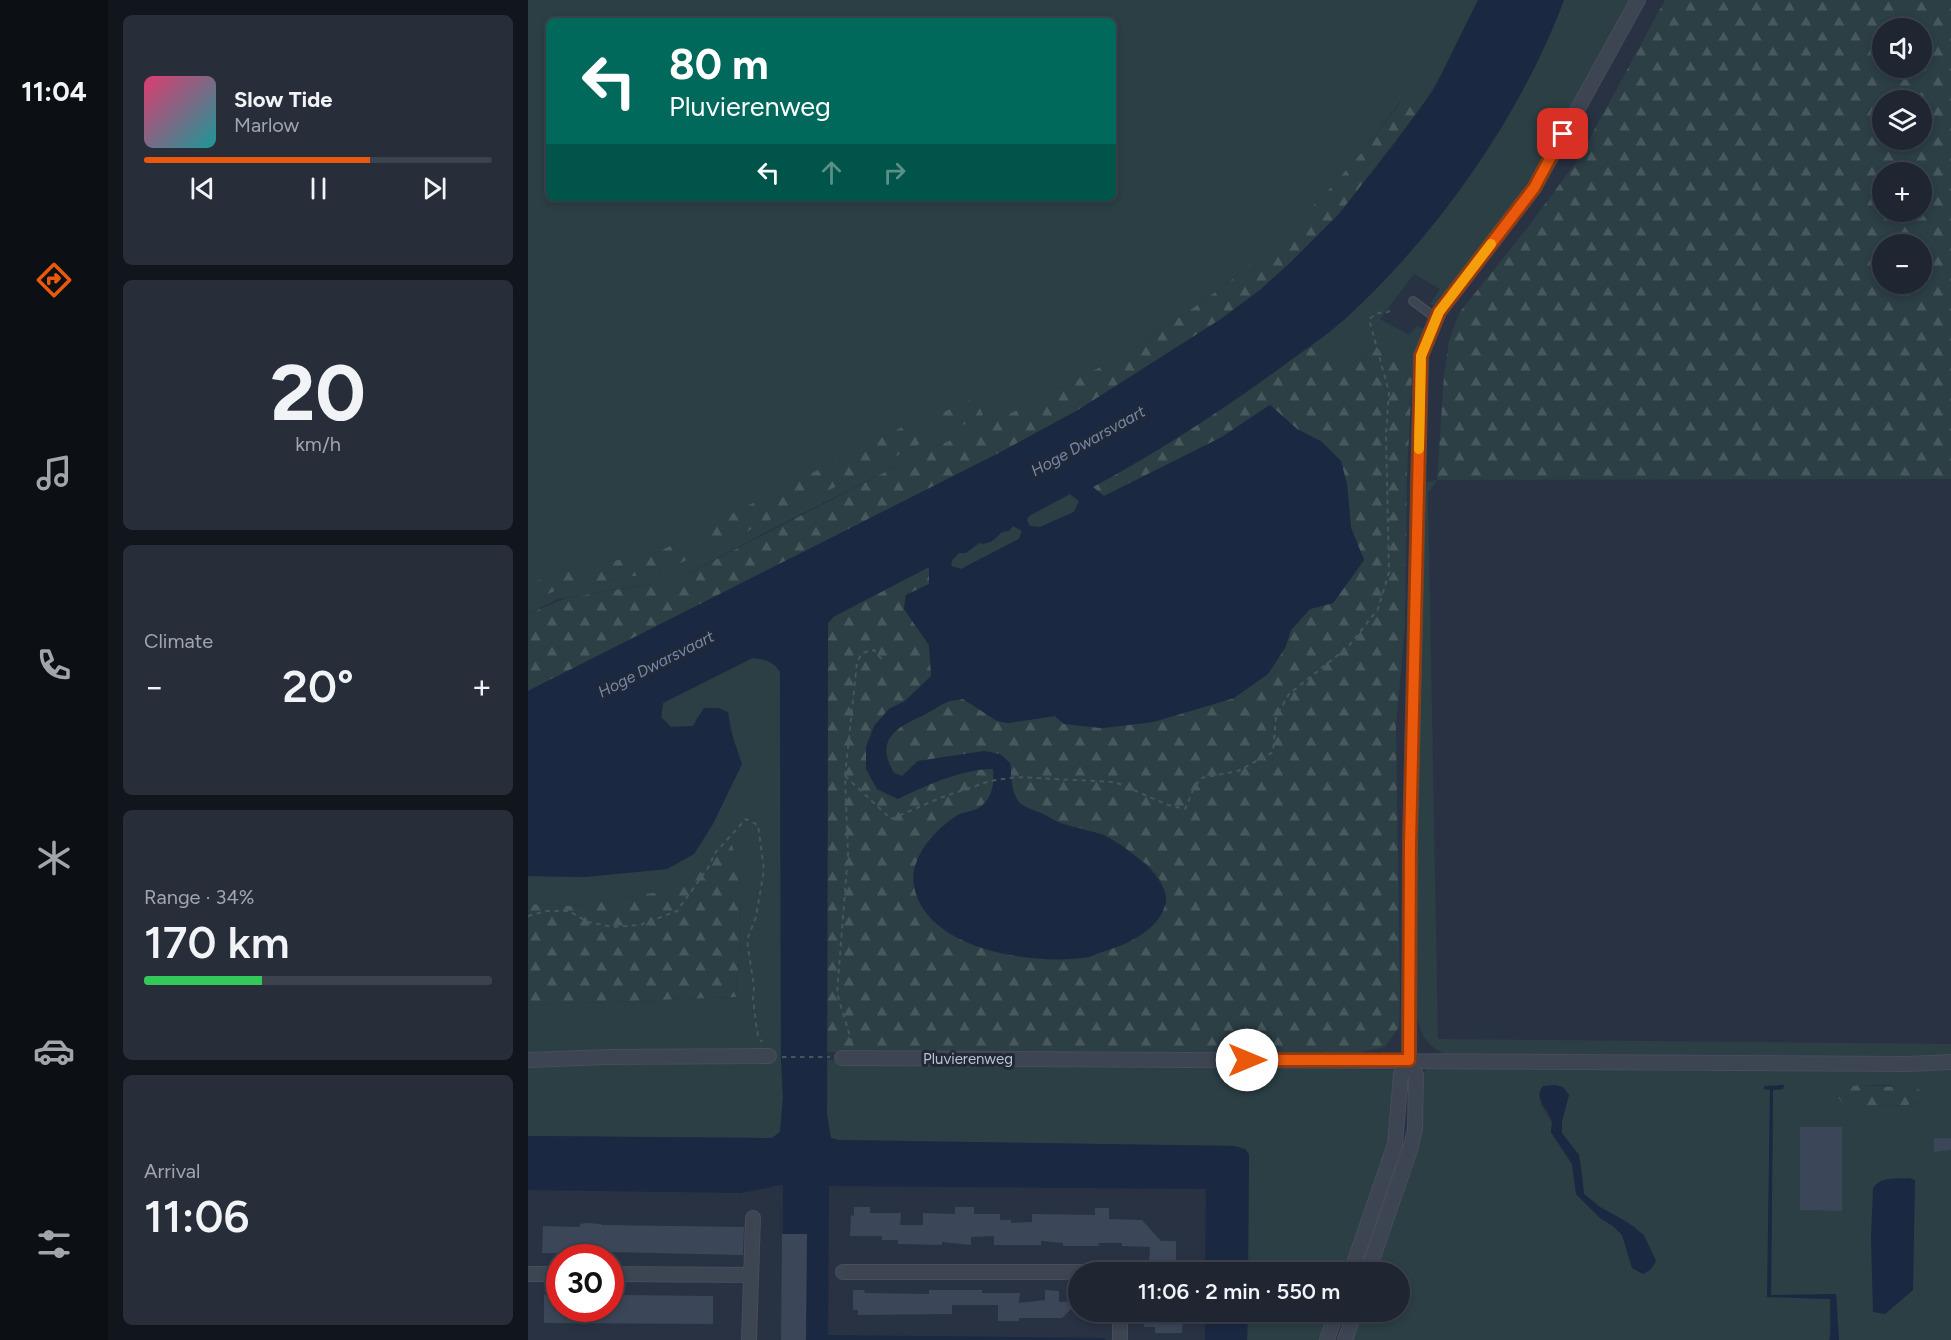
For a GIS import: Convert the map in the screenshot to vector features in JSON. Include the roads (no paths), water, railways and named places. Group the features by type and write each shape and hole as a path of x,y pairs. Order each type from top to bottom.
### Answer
{"street":[{"path":"1371,1262 1410,1150 1414,1129 1416,1075 1409,1060 1410,844 1421,356 1439,312 1534,188 1638,0"},
{"path":"528,1060 770,1056"},
{"name":"Pluvierenweg","path":"849,1058 1907,1064 1951,1062"},
{"path":"1354,1262 1395,1144 1401,1074 1409,1060"},
{"path":"749,1340 753,1218"},
{"path":"843,1272 1068,1272"},
{"path":"528,1274 546,1274"},
{"path":"624,1274 751,1275"},
{"path":"1119,1340 1120,1322"},
{"path":"1327,1340 1333,1322"},
{"path":"1345,1340 1351,1322"}],"lane":[{"path":"1413,301 1436,318"}],"water":[{"name":"Hoge Dwarsvaart","path":"1478,0 1564,0 1546,44 1500,130 1443,212 1379,286 1337,326 1212,416 1093,487 1104,496 1222,437 1270,405 1297,429 1322,442 1341,461 1347,484 1351,528 1364,560 1333,603 1310,609 1291,630 1285,648 1268,674 1234,698 1153,722 1102,728 1064,724 1055,716 1008,723 997,721 963,699 947,702 905,724 891,736 887,743 888,762 894,773 902,776 918,761 984,751 1000,754 1010,763 1013,788 1021,804 1060,823 1098,833 1111,839 1150,869 1158,879 1166,897 1161,914 1150,928 1133,940 1089,957 1041,959 1014,956 986,949 961,939 939,926 923,908 914,886 915,865 925,846 939,829 956,816 982,806 993,786 993,769 970,771 957,775 898,799 877,789 866,769 866,747 874,726 889,709 905,701 931,676 929,645 904,609 906,595 929,584 929,567 834,616 828,623 827,1115 831,1138 838,1140 1234,1146 1245,1149 1249,1154 1248,1262 1205,1262 1206,1189 829,1186 828,1335 1105,1338 1105,1340 782,1340 783,1185 741,1193 528,1190 528,1136 772,1138 780,1132 783,1097 780,672 768,661 752,658 663,703 661,717 671,727 693,726 704,708 718,708 728,712 730,729 742,764 713,824 694,854 667,869 584,877 528,876 528,691 999,453 1078,410 1221,319 1260,290 1339,214 1433,91","holes":["1070,494 1079,501 1074,512 1040,527 1030,526 1027,521 1027,517","1013,526 1022,531 1019,539 961,569 951,566 952,560 959,553 966,553 979,543 992,541 1001,532 1009,531"]},
{"path":"1784,1085 1783,1089 1773,1090 1771,1295 1836,1294 1839,1340 1829,1340 1831,1335 1830,1299 1767,1297 1770,1090 1764,1089 1764,1086"},
{"path":"1543,1086 1563,1087 1569,1095 1562,1121 1562,1133 1579,1155 1584,1194 1644,1235 1656,1261 1651,1269 1643,1274 1632,1268 1622,1235 1600,1218 1576,1194 1572,1164 1551,1132 1551,1117 1539,1096"},
{"path":"1909,1178 1915,1180 1913,1290 1885,1314 1873,1312 1871,1238 1873,1189 1884,1180"},
{"path":"1205,1322 1248,1322 1247,1340 1205,1340"}]}
